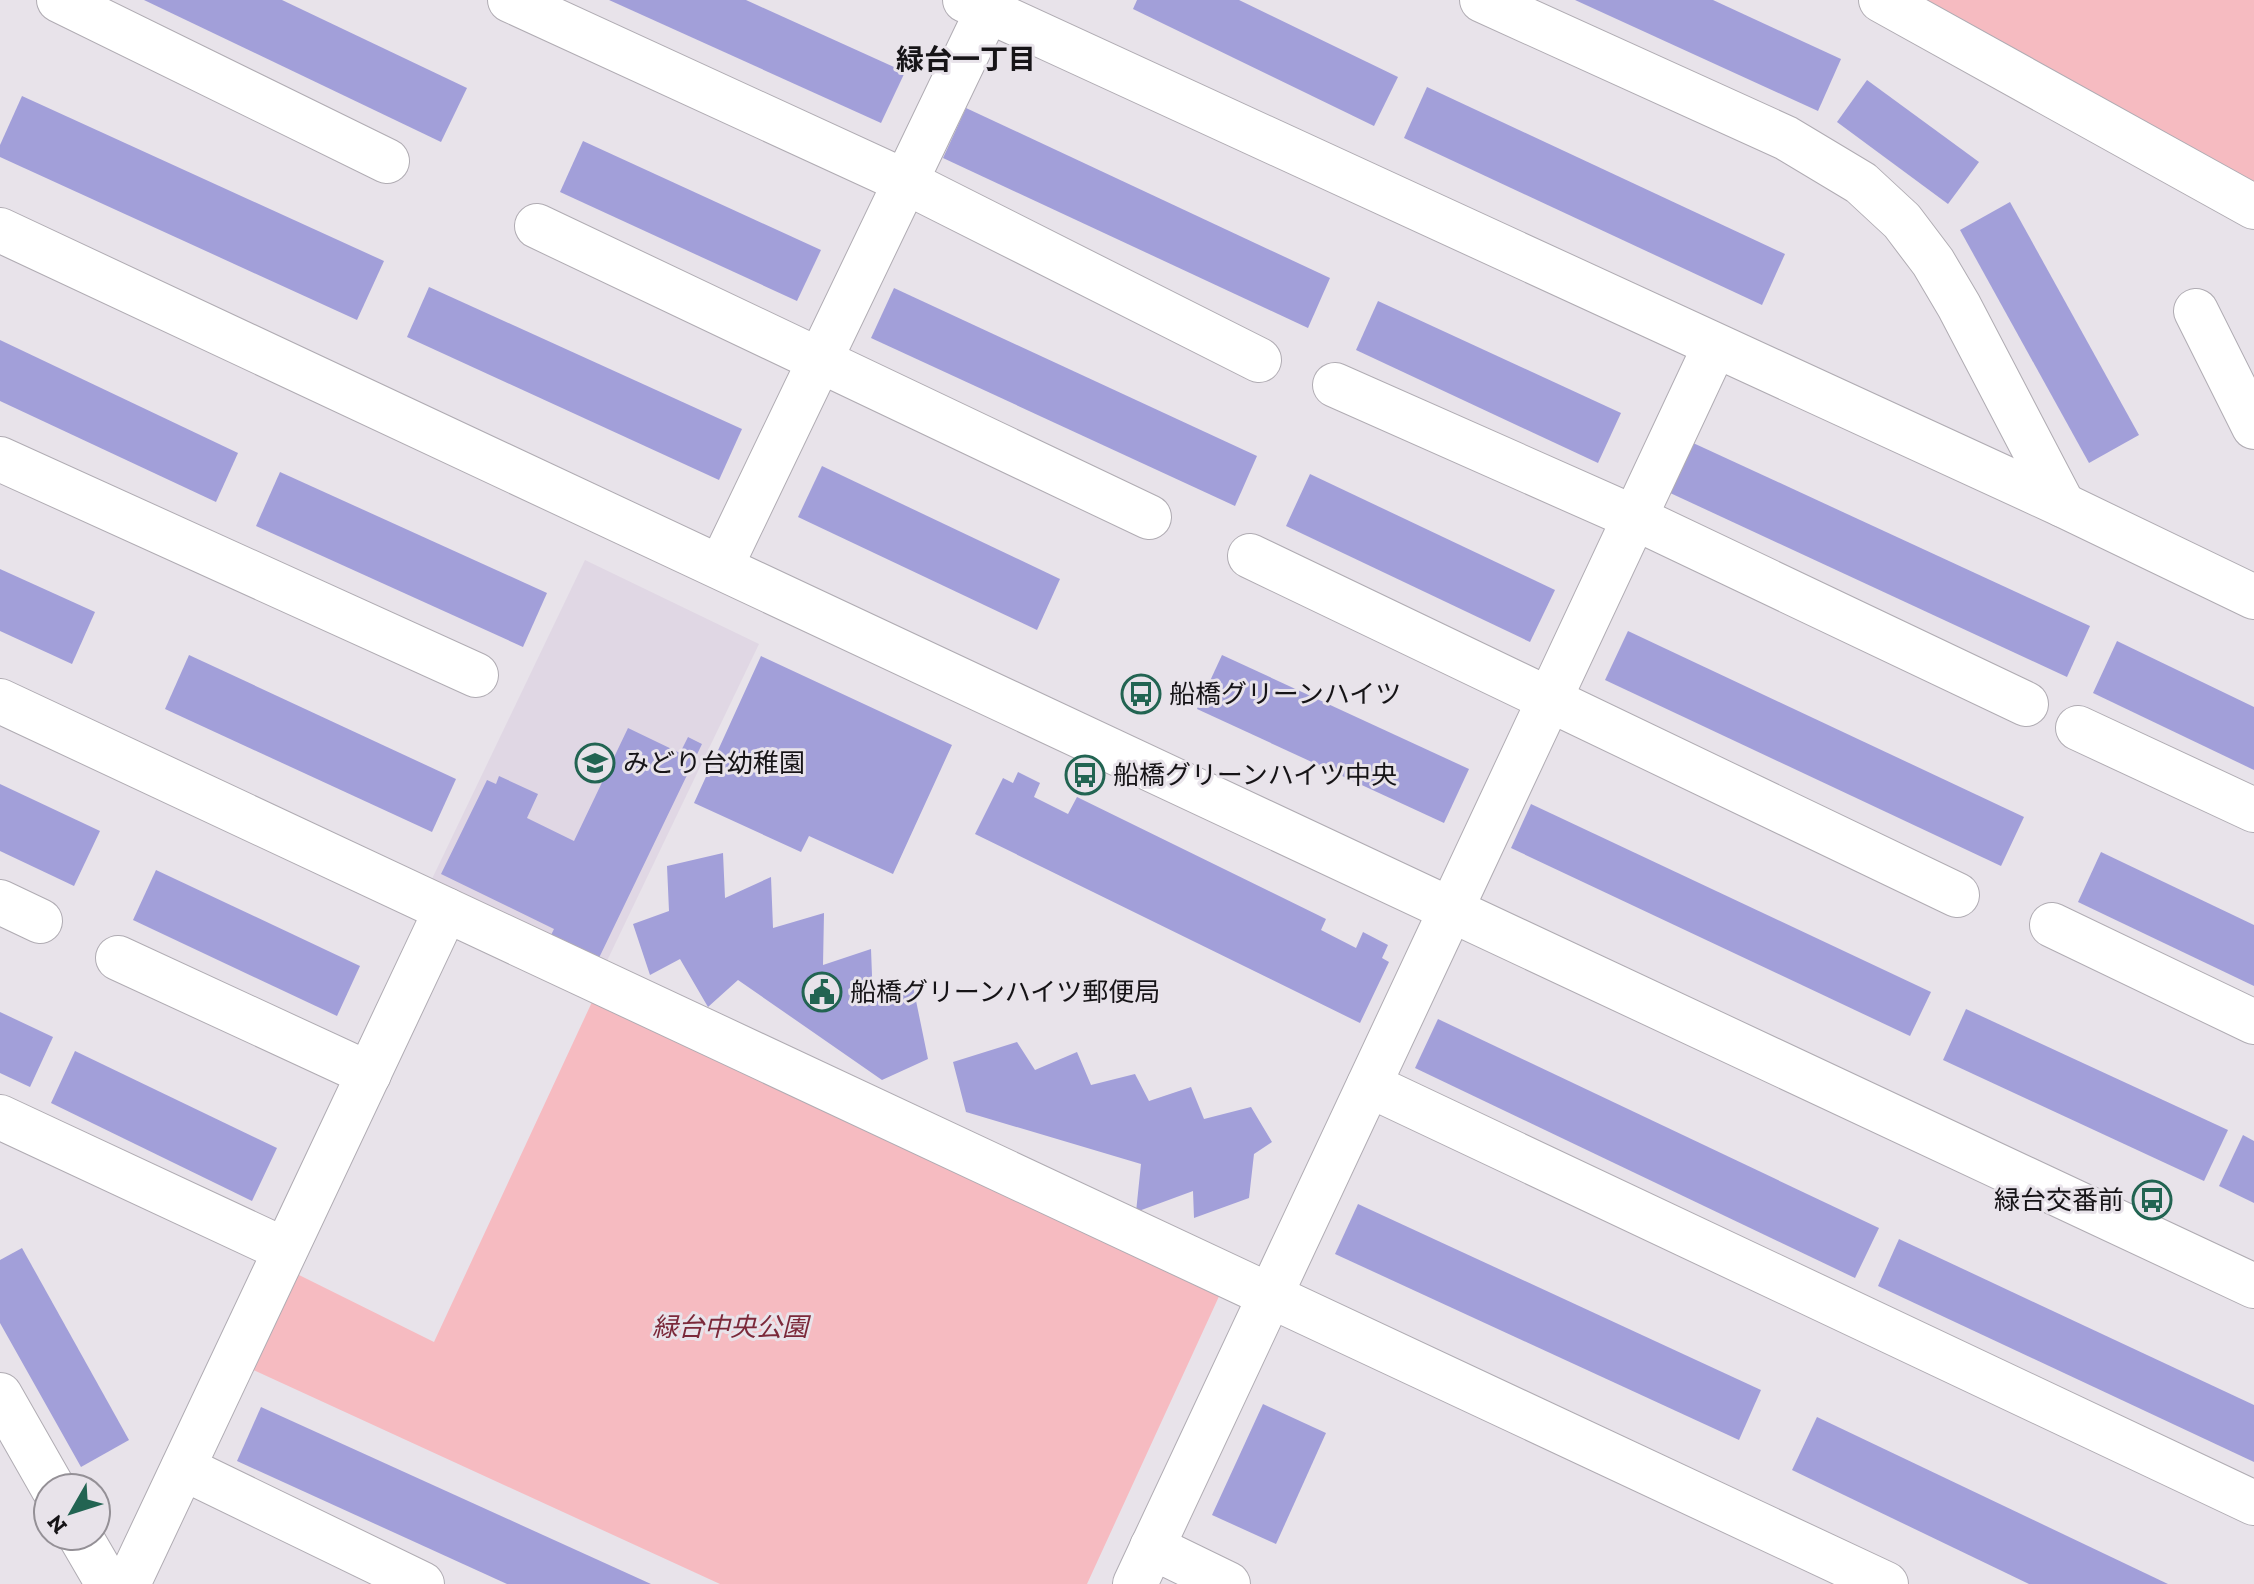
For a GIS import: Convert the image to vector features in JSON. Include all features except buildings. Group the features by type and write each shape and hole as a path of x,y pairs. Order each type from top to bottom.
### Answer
{"street":[{"path":"59,0 387,161"},
{"path":"510,0 906,182 1259,360"},
{"path":"1482,0 1786,138 1861,183 1902,221 1933,262 2063,505"},
{"path":"1881,0 2254,207"},
{"path":"721,566 906,182 976,6 2063,505 2254,597"},
{"path":"537,226 1149,517"},
{"path":"0,230 2254,1286"},
{"path":"2196,311 2254,427"},
{"path":"1228,1584 1143,1566 1715,346"},
{"path":"1335,385 1635,518 2026,704"},
{"path":"0,459 476,675"},
{"path":"1250,556 1957,895"},
{"path":"0,701 1886,1584"},
{"path":"2078,728 2254,810"},
{"path":"0,902 40,921"},
{"path":"128,1584 446,910"},
{"path":"2052,925 2254,1022"},
{"path":"118,958 369,1074"},
{"path":"1369,1085 2254,1503"},
{"path":"0,1117 285,1250"},
{"path":"0,1395 44,1472"},
{"path":"183,1468 422,1584"},
{"path":"89,1552 108,1584"}],"shaded area":[{"name":"みどり台幼稚園","path":"585,560 759,644 605,965 431,881"}],"green space":[{"path":"1919,0 2254,0 2254,186"},
{"name":"緑台中央公園","path":"592,1002 1221,1292 1087,1584 720,1584 247,1367 297,1274 434,1342"}],"place":[{"name":"船橋グリーンハイツ","path":"1141,694"},
{"name":"みどり台幼稚園","path":"595,763"},
{"name":"船橋グリーンハイツ中央","path":"1085,775"},
{"name":"船橋グリーンハイツ郵便局","path":"822,992"},
{"name":"緑台交番前","path":"2152,1200"}],"district":[{"name":"緑台一丁目","path":"966,59"}]}
